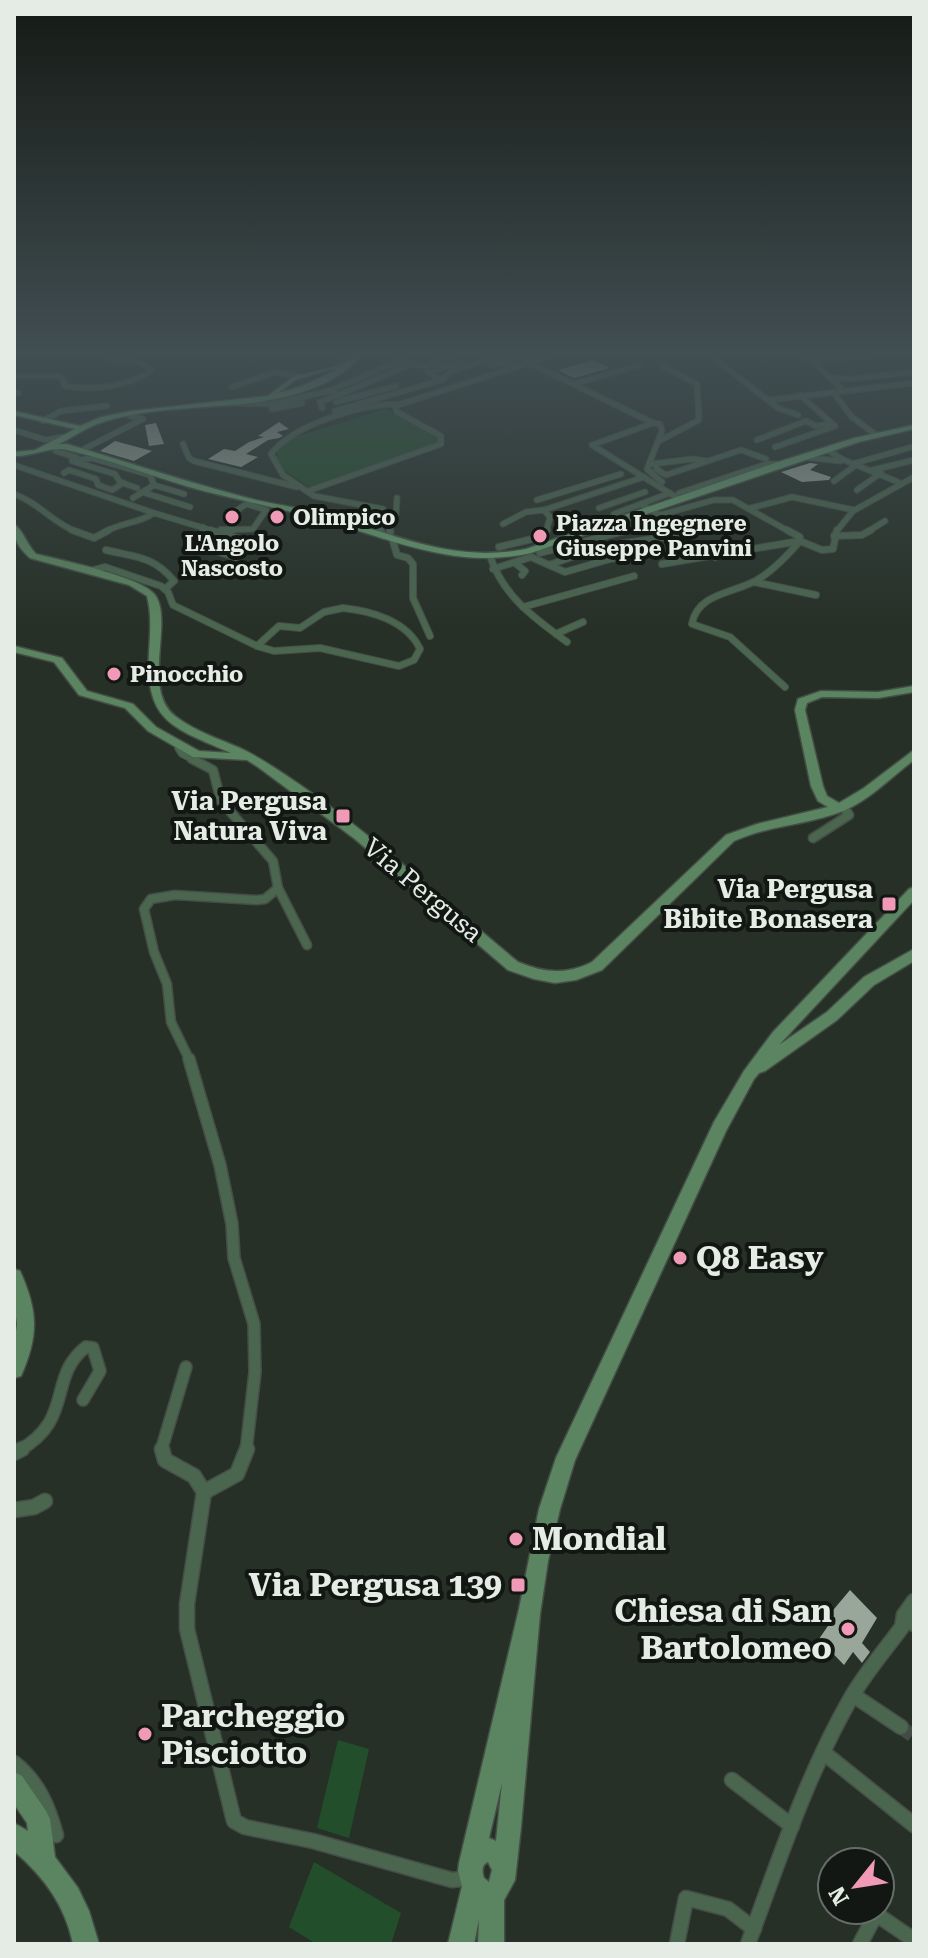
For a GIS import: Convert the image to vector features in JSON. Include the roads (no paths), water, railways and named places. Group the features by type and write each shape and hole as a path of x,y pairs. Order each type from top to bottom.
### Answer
{"main road":[{"path":"14,454 28,455 50,445"},
{"path":"69,445 79,460 94,457 249,503 379,531 449,552 490,556 542,549 595,533 676,494 842,445"},
{"name":"Via Pergusa","path":"14,527 23,547 33,556 141,587 151,595 155,608 151,658 159,699 163,709 176,723 254,758 310,795 513,966 549,978 574,976 597,966 730,838 754,826 811,816 840,807 861,796 914,754"},
{"path":"14,649 58,660 83,693 124,703 152,729 205,756 254,758"},
{"path":"840,807 825,795 816,778 800,710 802,701 821,694 878,695 914,689"},
{"path":"192,749 212,744 206,736"},
{"path":"192,749 231,746"},
{"path":"218,755 231,746"},
{"path":"825,795 845,799 861,796"},
{"path":"811,816 825,795"},
{"path":"461,1944 477,1880 542,1534 566,1458 720,1127 749,1075 800,1011 914,892"},
{"path":"749,1075 822,1023 869,981 914,954"},
{"path":"820,991 825,1000 844,1003"},
{"path":"800,1011 844,1003"},
{"path":"800,1011 807,1021 822,1023"},
{"path":"14,1277 23,1297 28,1336 14,1369"},
{"path":"477,1880 501,1886 529,1611"},
{"path":"14,1784 38,1819 43,1859"},
{"path":"14,1835 43,1859 76,1904 86,1944"},
{"path":"477,1880 491,1944"}],"street":[{"path":"79,460 102,445"},
{"path":"184,445 189,458 194,461 306,490 437,445"},
{"path":"278,445 272,450 274,466 306,490 326,501 380,507 387,513 379,531"},
{"path":"593,445 676,494"},
{"path":"657,445 649,463 649,472 676,494"},
{"path":"775,447 779,445"},
{"path":"834,481 854,465 912,447"},
{"path":"657,465 656,469 666,475 741,450 766,459"},
{"path":"827,450 844,461 902,481"},
{"path":"94,457 150,475 154,485"},
{"path":"649,463 657,465 688,457 707,461"},
{"path":"803,457 844,461"},
{"path":"79,460 139,490 190,507"},
{"path":"873,470 914,460"},
{"path":"14,468 40,473 255,543"},
{"path":"64,473 69,470 98,480 116,476"},
{"path":"857,490 881,473"},
{"path":"537,500 621,474"},
{"path":"503,524 526,512 544,510 644,477"},
{"path":"751,508 792,497 854,510 867,506 902,481 914,477"},
{"path":"98,480 98,485 112,490 123,483"},
{"path":"152,509 133,498 139,490 154,485 184,494"},
{"path":"614,514 645,507 663,515 719,500 757,502 795,490"},
{"path":"565,491 593,494 611,504"},
{"path":"599,508 645,492"},
{"path":"14,494 34,501 60,525 94,538 121,523 139,523 162,499"},
{"path":"379,531 392,534 389,526 397,510 397,498"},
{"path":"595,533 718,505 719,500"},
{"path":"738,501 799,536 800,541"},
{"path":"217,531 253,529 266,510 249,503 228,516"},
{"path":"499,547 536,538 546,532 550,517 544,510"},
{"path":"662,564 800,541 829,551 833,549 834,536 854,510"},
{"path":"834,536 862,535 885,521"},
{"path":"200,526 204,547 237,558"},
{"path":"379,531 397,555 408,558 413,564 413,598 430,636"},
{"path":"595,533 616,545"},
{"path":"595,533 606,545"},
{"path":"549,565 606,545 628,545 678,535"},
{"path":"536,538 542,549"},
{"path":"785,687 730,637 690,622 708,600 754,582 800,541"},
{"path":"493,569 531,557 565,572 610,559 700,546 715,557"},
{"path":"106,550 134,552 157,562 174,581 165,589"},
{"path":"490,556 493,569 523,607 567,642"},
{"path":"515,563 525,571 522,575"},
{"path":"90,571 105,567 118,570 165,589 173,605 257,646 274,651 320,648 399,666 414,660 419,652 416,639 395,622 341,607 328,610 300,628 279,626 257,646"},
{"path":"523,607 634,576"},
{"path":"754,582 816,595"},
{"path":"556,634 583,622"},
{"path":"192,749 178,748 182,754 213,770 221,801 273,861 278,888 307,945"},
{"path":"813,838 849,815 840,807"},
{"path":"204,1492 237,1474 247,1448 255,1372 254,1324 234,1258 232,1224 220,1165 191,1062 171,1022 167,984 154,952 144,909 156,897 198,895 257,900 265,899 278,888"},
{"path":"14,1453 48,1429 57,1411 72,1356 86,1347 93,1348 100,1371 83,1400"},
{"path":"186,1367 161,1452 165,1460 194,1476 204,1492 187,1604 187,1629 234,1821 245,1827 313,1841 452,1880 477,1880"},
{"path":"14,1510 34,1507 45,1501"},
{"path":"751,1937 792,1826 824,1753 853,1695 909,1619 914,1601"},
{"path":"853,1695 901,1727"},
{"path":"824,1753 914,1825"},
{"path":"14,1763 35,1782 45,1799 56,1835"},
{"path":"732,1780 792,1826"},
{"path":"677,1944 686,1898 728,1909 751,1937"},
{"path":"860,1944 876,1914 914,1940"}],"tunnel":[{"path":"901,1727 914,1737"}],"place":[{"name":"L'Angolo Nascosto","path":"232,517"},
{"name":"Olimpico","path":"277,517"},
{"name":"Piazza Ingegnere Giuseppe Panvini","path":"540,536"},
{"name":"Pinocchio","path":"114,674"},
{"name":"Via Pergusa Natura Viva","path":"343,816"},
{"name":"Via Pergusa Bibite Bonasera","path":"889,904"},
{"name":"Q8 Easy","path":"680,1258"},
{"name":"Mondial","path":"516,1539"},
{"name":"Via Pergusa 139","path":"518,1585"},
{"name":"Chiesa di San Bartolomeo","path":"848,1629"},
{"name":"Parcheggio Pisciotto","path":"145,1734"}]}
